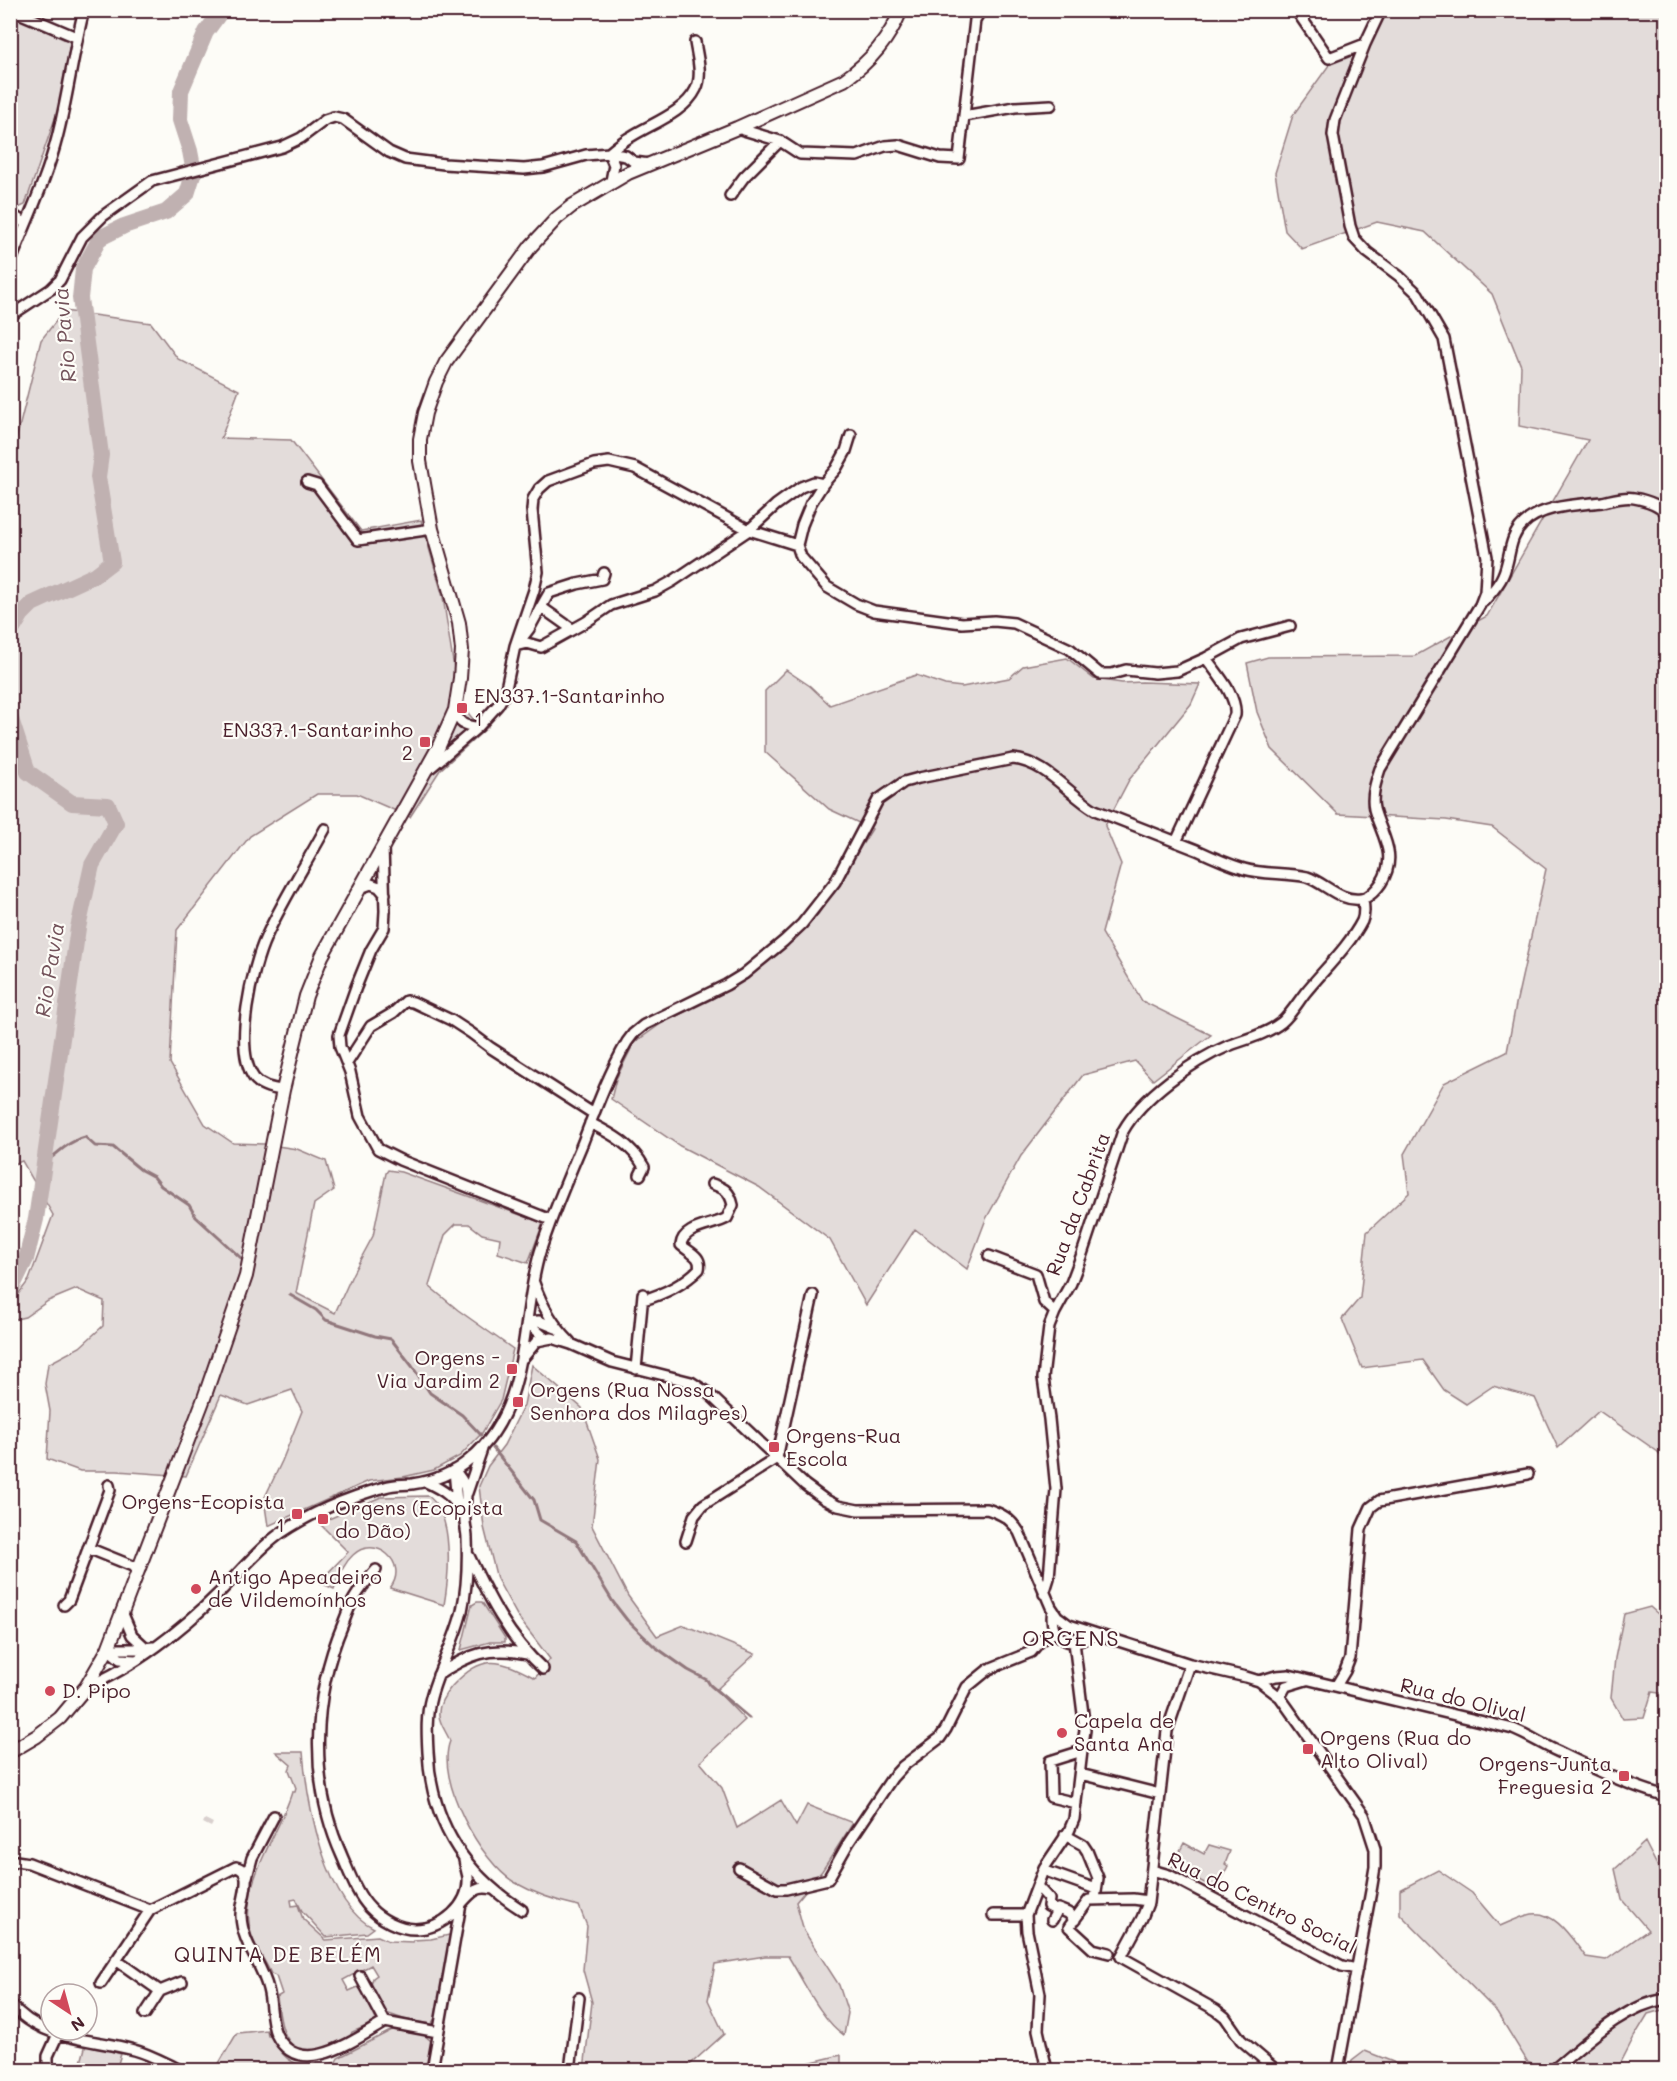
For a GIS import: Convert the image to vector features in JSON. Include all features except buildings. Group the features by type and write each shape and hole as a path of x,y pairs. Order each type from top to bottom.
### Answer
{"main road":[{"path":"10,1752 37,1736 60,1718 86,1687 108,1649 123,1614 203,1401 246,1276 283,1090 306,996 322,956 369,868 424,774 454,710 462,651 459,623 432,529 422,472 420,439 425,413 446,362 531,246 557,218 580,200 628,173 826,89 859,70 883,43 901,10"}],"street":[{"path":"12,10 76,37"},
{"path":"10,264 49,166 58,136 76,37 84,10"},
{"path":"737,128 780,141 800,154 857,156 885,146 898,145 940,158 959,159 975,20 981,10"},
{"path":"1296,10 1329,58 1365,44"},
{"path":"86,1687 136,1660 217,1595 281,1533 364,1493 389,1486 426,1482 454,1470 482,1447 497,1427 508,1406 521,1360 539,1254 622,1050 633,1034 644,1025 744,974 802,924 835,882 878,800 904,782 1013,759 1026,760 1095,810 1242,868 1305,877 1349,899 1363,899 1379,886 1387,867 1389,852 1373,800 1380,769 1480,605 1485,592 1487,557 1444,339 1418,294 1399,276 1367,252 1354,238 1350,226 1333,135 1335,120 1381,10"},
{"path":"611,181 614,154 628,137 679,108 697,88 699,69 695,42"},
{"path":"964,116 1015,107 1051,105"},
{"path":"12,314 56,285 82,237 103,216 152,181 282,147 301,138 325,120 333,117 344,119 389,152 405,159 524,169 543,167 586,155 614,154 626,156 634,162 649,164"},
{"path":"730,196 744,177 780,141"},
{"path":"614,154 628,173"},
{"path":"10,213 26,224"},
{"path":"851,435 846,451 836,469 811,503 797,545 801,557 828,587 856,604 873,611 962,623 994,621 1014,623 1070,649 1100,674 1112,674 1126,670 1155,673 1177,671 1241,639 1290,626"},
{"path":"424,774 478,727 498,705 505,693 515,646 538,572 533,499 548,481 594,464 609,462 635,468 749,530 797,545"},
{"path":"307,482 317,485 358,540 432,529"},
{"path":"515,646 527,643 541,646 586,622 611,605 655,591 749,530 776,505 801,487 814,482 823,484"},
{"path":"1480,605 1495,589 1504,574 1512,540 1521,525 1534,515 1554,508 1632,497 1650,502 1666,513"},
{"path":"515,646 529,629 549,593 603,579 604,573"},
{"path":"541,607 572,629"},
{"path":"1176,842 1235,715 1236,705 1206,658"},
{"path":"454,710 458,720 464,726 478,727"},
{"path":"447,729 463,730 478,727"},
{"path":"447,729 461,742"},
{"path":"283,1090 263,1086 255,1080 251,1072 244,1040 246,1009 256,963 266,937 325,829"},
{"path":"383,844 384,928 371,950 339,1035 340,1047 347,1063 360,1116 378,1149 399,1160 551,1220"},
{"path":"369,868 378,868 385,875"},
{"path":"357,890 364,885 371,884 379,887 385,894"},
{"name":"Rua da Cabrita","path":"1044,1594 1049,1578 1056,1489 1049,1419 1042,1378 1049,1327 1054,1312 1071,1283 1123,1131 1130,1118 1172,1078 1227,1046 1251,1038 1282,1022 1363,920 1363,899"},
{"path":"347,1063 371,1026 393,1013 406,1001 412,1002 471,1032 633,1150 644,1167 640,1175"},
{"path":"636,1369 643,1297 672,1289 699,1269 700,1262 697,1256 681,1245 682,1239 693,1231 728,1218 733,1205 730,1193 712,1184"},
{"path":"989,1256 1036,1274 1044,1302 1054,1312"},
{"path":"534,1280 541,1303 557,1329 571,1344"},
{"path":"686,1541 693,1516 703,1505 777,1458 813,1295"},
{"path":"526,1322 539,1321 557,1329"},
{"path":"526,1322 545,1338"},
{"path":"521,1360 531,1346 545,1338 552,1338 612,1362 691,1382 708,1393 805,1485 838,1506 858,1510 987,1509 1003,1515 1013,1522 1019,1532 1044,1594 1053,1610 1069,1625 1190,1664 1259,1681 1280,1696 1364,1815 1375,1849 1374,1875 1338,2070"},
{"path":"482,1447 467,1492 465,1516 467,1554 463,1610 430,1698 429,1771 432,1792 439,1812 464,1860 494,1890 522,1910"},
{"path":"454,1470 462,1479 467,1492"},
{"path":"454,1470 457,1503"},
{"path":"1335,1686 1350,1658 1361,1529 1371,1507 1379,1501 1528,1473"},
{"path":"426,1482 447,1492 465,1516"},
{"path":"64,1605 69,1602 110,1490 109,1485"},
{"path":"88,1548 140,1569"},
{"path":"467,1554 504,1624 527,1654 543,1669"},
{"path":"375,1570 353,1600 336,1639 323,1689 318,1737 321,1788 335,1840 358,1890 369,1907 380,1916 402,1927 427,1928 451,1916 470,1894 480,1887 494,1890"},
{"path":"1053,1610 1051,1618 1055,1632 1066,1641 1074,1642 1087,1638 1092,1633"},
{"path":"123,1614 132,1635 151,1647"},
{"path":"739,1868 777,1889 828,1879 849,1842 892,1778 903,1766 939,1738 946,1729 967,1687 989,1669 1031,1652 1041,1640 1055,1632"},
{"path":"1047,2070 1038,2030 1040,1994 1026,1916 1043,1870 1074,1819 1086,1730 1074,1642"},
{"path":"108,1649 151,1647"},
{"path":"108,1649 120,1659 136,1660"},
{"path":"438,1675 460,1660 483,1652 500,1650 527,1654"},
{"path":"1190,1664 1167,1731 1148,1901 1142,1918 1121,1957 1216,2010 1225,2017 1241,2040 1276,2070"},
{"name":"Rua do Olival","path":"1259,1681 1289,1675 1311,1679 1513,1729 1558,1752 1633,1785 1666,1796"},
{"path":"1280,1696 1286,1686 1311,1679"},
{"path":"1076,1803 1051,1797 1050,1761 1082,1751"},
{"path":"1080,1774 1160,1794"},
{"path":"274,1816 252,1858 240,1914 248,1945 264,1974 269,1990 275,2032 282,2045 293,2055 309,2059 326,2056 385,2022 438,2032"},
{"path":"1065,1835 1085,1847 1098,1878 1095,1899"},
{"path":"101,1983 150,1910 252,1858"},
{"path":"432,2070 461,1904 468,1879 464,1860"},
{"path":"10,1864 29,1863 150,1910"},
{"path":"236,1867 245,1871 246,1880"},
{"path":"1043,1870 1096,1889"},
{"name":"Rua do Centro Social","path":"1152,1870 1169,1875 1342,1966 1357,1969"},
{"path":"1038,1887 1049,1899 1048,1905 1055,1915 1058,1909 1076,1918"},
{"path":"1109,1953 1093,1949 1070,1927 1089,1900 1148,1901"},
{"path":"993,1915 1026,1916"},
{"path":"116,1960 160,1991"},
{"path":"360,1976 385,2022"},
{"path":"145,2014 160,1991 182,1982"},
{"path":"570,2070 579,1998"},
{"path":"1553,2070 1607,2027 1639,2007 1666,1999"},
{"path":"10,2003 18,2013 39,2026"},
{"path":"48,2070 48,2056 54,2042"},
{"path":"97,2042 150,2055 180,2070"}],"shaded area":[{"path":"1366,11 1666,11 1666,1463 1658,1452 1599,1411 1558,1448 1535,1398 1493,1386 1466,1404 1444,1390 1423,1360 1362,1368 1342,1319 1360,1298 1367,1232 1409,1193 1404,1154 1444,1083 1507,1052 1546,869 1492,827 1446,820 1338,814 1272,749 1257,712 1247,663 1268,657 1415,656 1487,616 1588,440 1519,426 1521,366 1492,294 1425,232 1377,222 1302,249 1285,231 1275,173 1293,115 1329,65 1375,35"},
{"path":"11,15 70,42 59,107 25,205 16,209 11,206"},
{"path":"64,311 151,323 178,359 239,390 221,438 291,440 361,531 421,520 443,597 459,701 472,718 488,727 440,770 410,817 357,794 317,794 250,836 177,930 170,1063 205,1124 233,1143 264,1144 297,1149 326,1161 334,1190 314,1204 296,1293 335,1313 373,1236 388,1170 401,1172 543,1223 528,1263 498,1253 500,1238 482,1234 469,1224 456,1224 445,1235 429,1286 458,1310 513,1349 501,1400 482,1433 460,1456 434,1470 369,1481 268,1526 264,1499 302,1411 292,1390 248,1405 221,1395 186,1476 80,1471 47,1459 50,1411 45,1384 48,1364 80,1347 103,1326 104,1301 77,1289 48,1301 25,1317 11,1320 10,1305 29,1280 53,1215 22,1161 11,1165 10,464 41,340"},
{"path":"1067,658 1094,679 1122,683 1200,684 1191,704 1129,780 1105,826 1121,864 1102,933 1142,1001 1211,1035 1153,1080 1135,1061 1083,1075 1021,1156 986,1219 967,1269 915,1229 866,1305 830,1240 759,1187 680,1146 611,1099 616,1079 634,1043 662,1023 712,999 753,973 778,954 817,916 872,829 829,809 765,752 765,691 786,670 810,686 830,705 916,675 945,685 962,687 1009,678 1023,666"},
{"path":"532,1365 582,1408 600,1459 592,1526 628,1596 657,1636 684,1625 755,1654 716,1690 745,1720 700,1762 722,1788 737,1828 781,1800 796,1826 807,1805 853,1823 822,1871 796,1902 804,1931 839,1985 848,2013 844,2035 828,2020 788,1956 765,1956 715,1964 708,2000 724,2034 684,2070 584,2070 592,2002 583,1970 587,1926 579,1906 546,1897 514,1882 501,1872 488,1857 464,1819 449,1777 447,1757 450,1741 439,1718 443,1699 463,1676 482,1664 501,1663 535,1678 550,1659 518,1617 497,1579 484,1527 479,1486 488,1466 504,1445 524,1405"},
{"path":"428,1496 437,1505 446,1531 448,1563 444,1605 390,1588 395,1579 396,1569 393,1561 387,1554 371,1548 362,1549 353,1555 334,1589 321,1583 348,1552 319,1523 381,1497"},
{"path":"482,1602 505,1638 505,1642 490,1642 461,1650 472,1605"},
{"path":"1650,1607 1666,1621 1666,1694 1652,1692 1644,1718 1623,1719 1611,1698 1615,1658 1624,1614"},
{"path":"276,1752 303,1752 314,1824 331,1875 343,1898 357,1916 374,1928 367,1933 326,1937 302,1911 296,1899 291,1900 292,1906 298,1905 303,1919 326,1940 378,1936 389,1941 413,1942 413,1940 449,1935 451,1937 437,2016 431,2024 406,2020 386,2013 371,1985 373,1978 377,1975 371,1965 343,1980 349,1991 358,1987 363,1992 377,2022 367,2028 352,2032 350,2037 323,2052 299,2051 284,2033 277,1997 282,1994 276,1976 271,1974 254,1942 249,1917 254,1880 292,1792 295,1792 296,1788 289,1770 291,1765"},
{"path":"1645,1842 1666,1883 1666,2009 1648,2014 1617,2070 1548,2070 1527,2061 1497,2012 1400,1914 1400,1890 1438,1870 1472,1893 1500,1926 1528,1915 1541,1914 1563,1928 1586,1957 1606,1960 1648,1930 1622,1900 1615,1869"},
{"path":"1184,1843 1204,1854 1209,1845 1230,1851 1225,1864 1228,1866 1216,1889 1172,1866"},
{"path":"267,2030 268,2036 271,2036 283,2055 302,2065 321,2067 336,2062 338,2058 392,2030 424,2035 431,2041 432,2053 424,2070 215,2070 237,2033"},
{"path":"86,2044 121,2054 116,2070 79,2070"},
{"path":"1365,2051 1393,2062 1401,2070 1349,2070 1352,2061"},
{"path":"841,2055 841,2070 784,2070 791,2067"}],"waterway":[{"name":"Rio Pavia","path":"10,634 22,614 32,604 95,575 112,562 98,477 101,455 80,298 83,269 100,238 124,226 166,212 187,194 194,172 180,120 181,91 206,32 222,10"},
{"name":"Rio Pavia","path":"10,716 28,772 72,803 108,805 116,823 92,865 78,928 36,1219 26,1259 10,1292"},
{"path":"44,1163 69,1144 85,1137 95,1146 113,1147 141,1170 154,1177 161,1186 189,1205 196,1217 241,1258"},
{"path":"290,1295 316,1310 326,1320 391,1339 430,1393 462,1415 481,1435"},
{"path":"493,1448 534,1500 540,1520 576,1541 613,1602 627,1620 654,1646 688,1670 707,1680 749,1718"}],"tunnel":[{"path":"207,1825 209,1821"}],"place":[{"name":"EN337.1-Santarinho 1","path":"462,708"},
{"name":"EN337.1-Santarinho 2","path":"425,742"},
{"name":"Orgens - Via Jardim 2","path":"512,1369"},
{"name":"Orgens (Rua Nossa Senhora dos Milagres)","path":"518,1402"},
{"name":"Orgens-Rua Escola","path":"774,1447"},
{"name":"Orgens-Ecopista 1","path":"297,1514"},
{"name":"Orgens (Ecopista do Dão)","path":"323,1519"},
{"name":"Antigo Apeadeiro de Vildemoínhos","path":"196,1589"},
{"name":"D. Pipo","path":"50,1691"},
{"name":"Capela de Santa Ana","path":"1062,1733"},
{"name":"Orgens (Rua do Alto Olival)","path":"1308,1749"},
{"name":"Orgens-Junta Freguesia 2","path":"1624,1776"}],"district":[{"name":"ORGENS","path":"1071,1638"},
{"name":"QUINTA DE BELÉM","path":"278,1955"}]}
